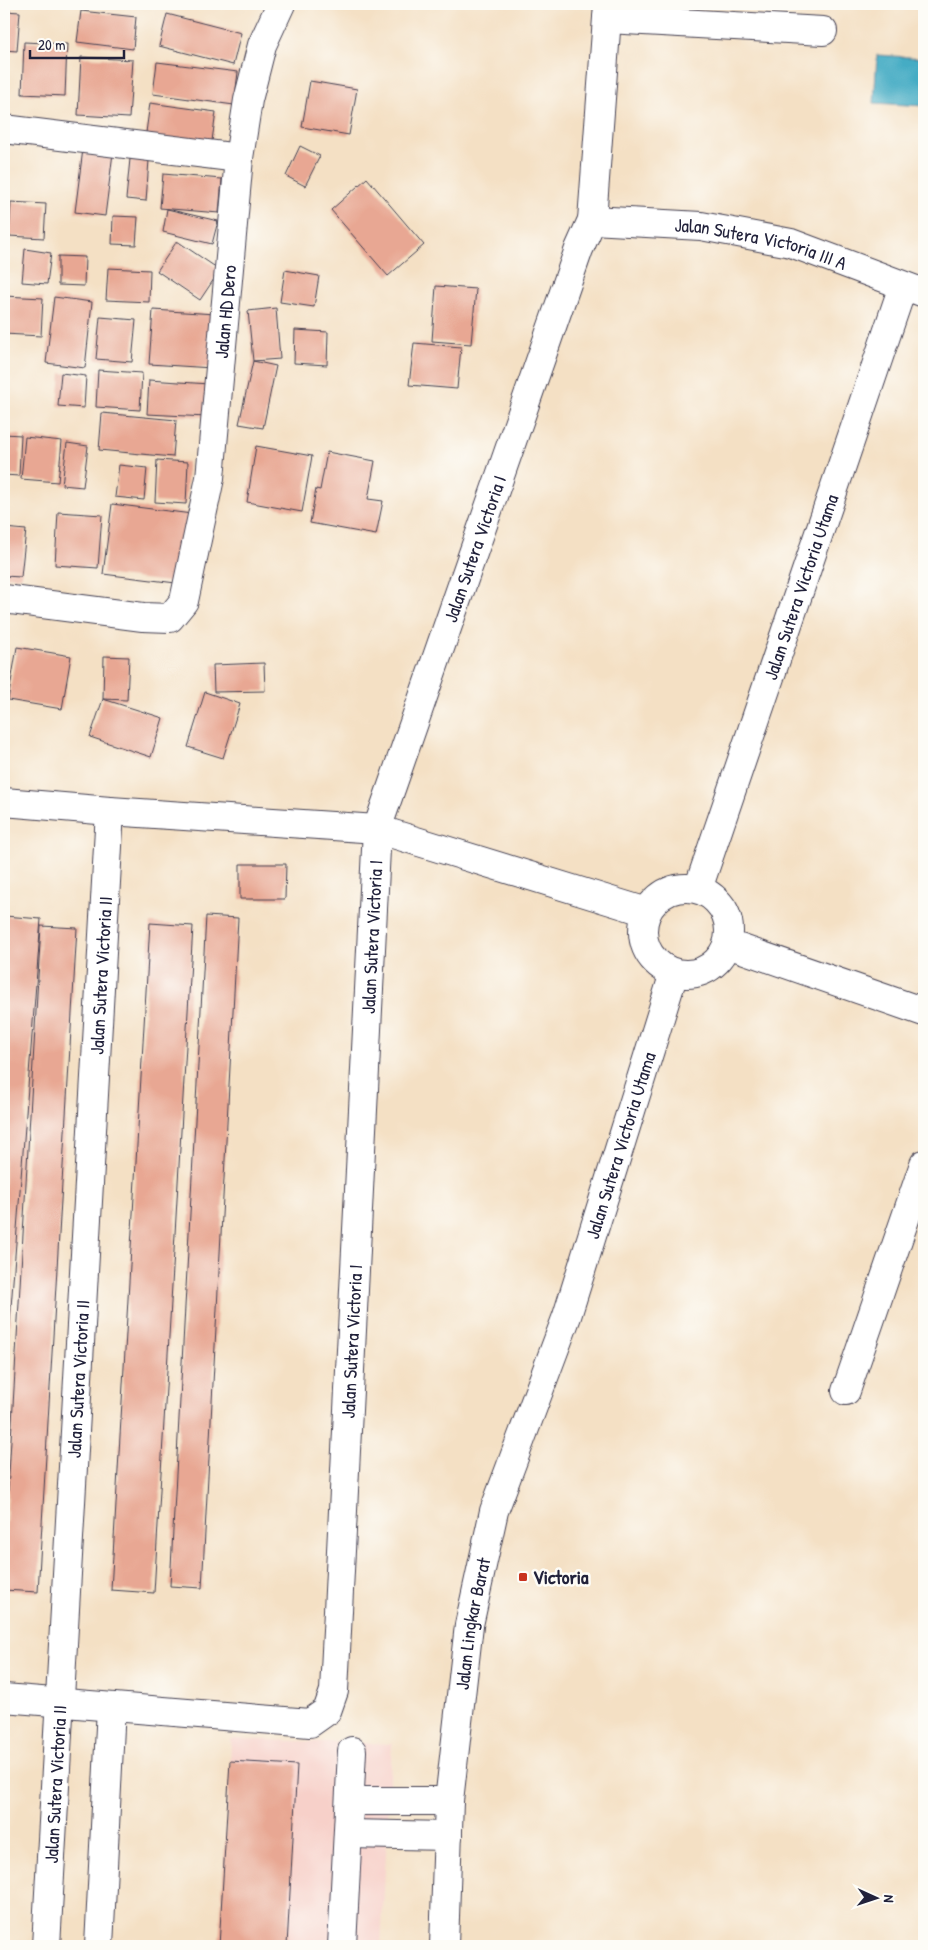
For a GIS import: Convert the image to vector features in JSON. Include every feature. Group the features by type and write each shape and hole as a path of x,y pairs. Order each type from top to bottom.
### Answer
{"street":[{"name":"Jalan HD Dero","path":"4,598 143,617 170,618 184,601 210,478 239,158 248,100 262,45 281,4"},
{"path":"608,12 823,30"},
{"name":"Jalan Sutera Victoria I","path":"111,1707 310,1723 327,1711 334,1691 377,830 579,249 592,220 608,12"},
{"path":"4,129 239,158"},
{"name":"Jalan Sutera Victoria III A","path":"592,220 701,226 791,243 914,289"},
{"name":"Jalan Sutera Victoria Utama","path":"698,889 914,289"},
{"path":"4,802 377,830 646,912"},
{"name":"Jalan Sutera Victoria II","path":"46,1946 110,811"},
{"path":"683,887 698,889 713,896 724,910 730,926 728,944 722,956 713,966 688,975 674,973 660,967 650,956 643,942 646,912 656,900 668,891 683,887"},
{"path":"728,944 924,1012"},
{"name":"Jalan Sutera Victoria Utama","path":"567,1316 674,973"},
{"path":"846,1391 924,1164"},
{"name":"Jalan Lingkar Barat","path":"444,1946 449,1801 469,1625 494,1511 567,1316"},
{"path":"4,1698 111,1707 99,1946"},
{"path":"342,1946 352,1752"},
{"path":"350,1801 449,1801"},
{"path":"348,1834 448,1836"}],"shaded area":[{"path":"231,1739 392,1744 381,1946 224,1946"}],"water":[{"path":"877,55 924,58 924,106 874,103"}],"building":[{"path":"156,4 191,4 190,8 156,6"},
{"path":"4,11 20,12 17,51 4,50"},
{"path":"81,11 136,17 133,49 77,42"},
{"path":"167,14 241,33 233,65 159,46"},
{"path":"24,42 67,44 65,96 22,94"},
{"path":"81,57 133,60 129,118 78,115"},
{"path":"157,62 238,72 234,105 153,94"},
{"path":"310,81 357,89 349,135 302,127"},
{"path":"150,103 216,112 211,148 145,140"},
{"path":"300,146 320,156 305,186 286,176"},
{"path":"83,149 113,153 105,216 75,212"},
{"path":"130,159 149,160 146,201 126,199"},
{"path":"163,174 222,179 219,213 160,208"},
{"path":"367,178 424,245 388,276 331,210"},
{"path":"11,202 46,204 44,238 9,236"},
{"path":"167,209 218,221 212,244 163,232"},
{"path":"113,216 138,217 136,245 112,244"},
{"path":"177,241 220,270 200,300 157,271"},
{"path":"25,249 51,253 47,284 22,282"},
{"path":"58,256 85,257 84,286 58,285"},
{"path":"108,268 150,270 149,302 106,300"},
{"path":"285,270 319,276 314,307 280,302"},
{"path":"436,286 476,289 471,344 432,341"},
{"path":"4,296 43,298 41,336 4,334"},
{"path":"54,297 92,302 85,368 46,363"},
{"path":"276,308 280,359 253,361 248,311"},
{"path":"153,310 215,314 212,368 149,364"},
{"path":"100,317 136,320 132,362 96,359"},
{"path":"295,330 328,332 327,365 294,363"},
{"path":"414,343 461,347 457,389 409,385"},
{"path":"253,361 276,366 263,428 239,424"},
{"path":"98,370 142,373 140,410 96,407"},
{"path":"61,373 86,376 84,408 58,406"},
{"path":"149,380 209,384 207,417 147,414"},
{"path":"102,413 176,420 173,457 99,450"},
{"path":"4,434 21,435 19,476 4,475"},
{"path":"25,437 62,441 58,482 21,479"},
{"path":"67,443 88,446 83,487 62,485"},
{"path":"256,446 312,456 302,512 247,502"},
{"path":"327,452 375,461 368,499 383,501 376,535 310,523 316,489 320,490"},
{"path":"157,460 188,462 186,504 155,502"},
{"path":"119,465 147,468 144,500 115,497"},
{"path":"112,504 192,514 184,584 103,574"},
{"path":"58,512 102,515 98,568 55,565"},
{"path":"4,528 26,530 21,577 4,576"},
{"path":"17,647 71,656 62,709 8,700"},
{"path":"104,656 129,657 127,700 103,699"},
{"path":"264,663 265,691 214,692 213,665"},
{"path":"205,692 240,704 223,758 188,747"},
{"path":"103,699 163,718 151,757 90,737"},
{"path":"240,864 286,864 285,899 240,899"},
{"path":"5,916 41,919 4,1385"},
{"path":"206,916 238,918 202,1588 170,1586"},
{"path":"150,923 193,926 154,1593 111,1590"},
{"path":"41,926 77,928 38,1592 4,1590 4,1560"},
{"path":"230,1761 297,1765 287,1946 219,1946"}],"place":[{"name":"Victoria","path":"523,1577"}]}
